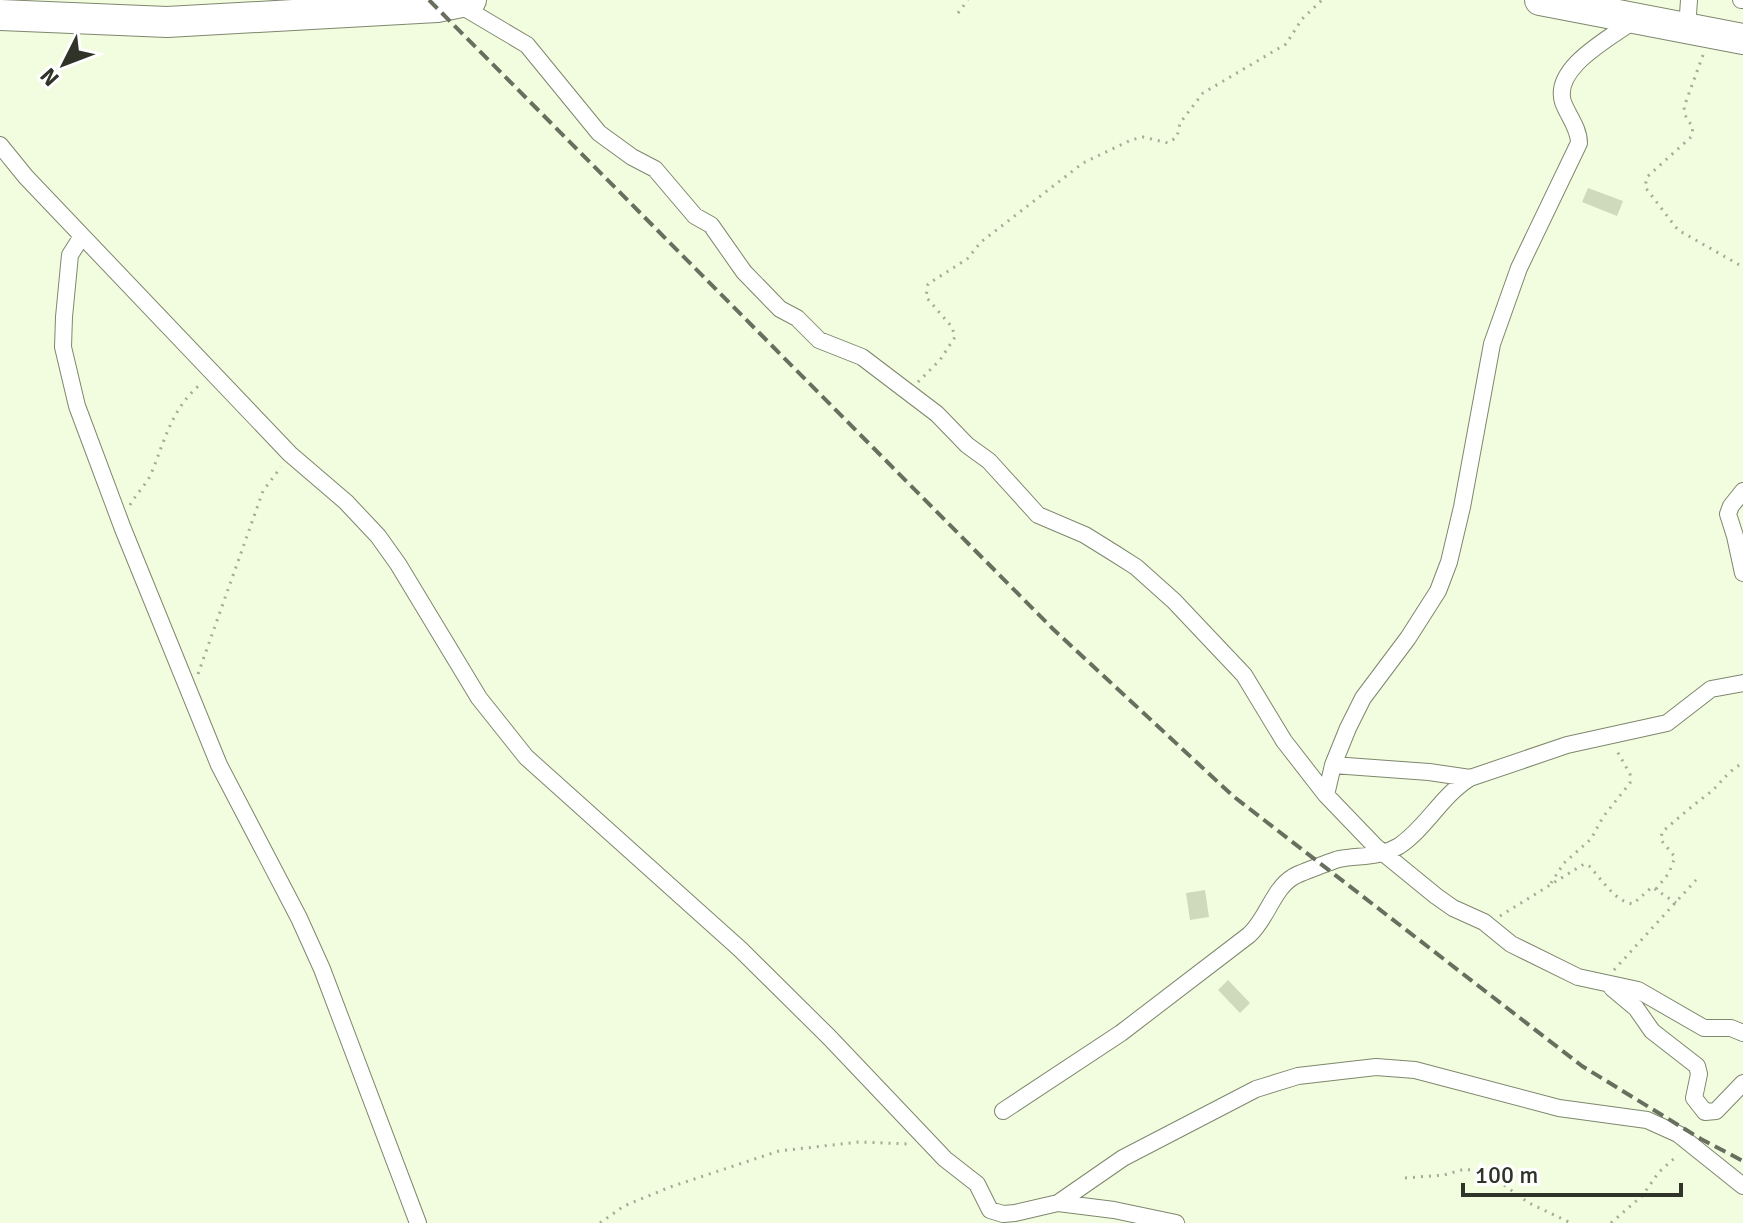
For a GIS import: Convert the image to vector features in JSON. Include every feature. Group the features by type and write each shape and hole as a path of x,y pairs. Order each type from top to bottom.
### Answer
{"highway":[{"path":"1540,0 1639,17 1695,20 1743,39"},
{"path":"0,15 167,22 400,9 464,1"}],"street":[{"path":"360,0 400,9"},
{"path":"464,1 527,45 599,133 655,169 695,216 708,222 744,272 780,309 797,318 819,340 855,353 937,414 967,445 989,461 1038,515 1085,535 1114,553 1136,567 1174,601 1244,675 1284,741 1326,795 1385,854 1448,905 1487,924 1511,944 1578,977 1638,990 1704,1028 1731,1028 1743,1033"},
{"path":"1326,795 1333,765 1363,698 1408,638 1438,591 1449,562 1492,344 1519,268 1579,143 1579,136 1563,102 1562,93 1567,77 1585,53 1612,38 1639,17"},
{"path":"0,145 26,177 290,454 346,502 378,536 407,577 479,698 526,757 740,949 945,1159 977,1184 990,1210 1003,1214 1058,1203 1114,1210 1176,1223"},
{"path":"82,236 70,255 63,347 77,406 123,529 219,765 299,918 322,969 418,1223"},
{"path":"1743,491 1728,514 1743,573"},
{"path":"1003,1111 1121,1033 1257,929 1291,878 1340,859 1385,854 1406,840 1470,778 1535,755 1673,721 1711,689 1743,683"},
{"path":"1333,765 1470,778"},
{"path":"1604,983 1625,997 1652,1031 1697,1066 1694,1098 1705,1112 1716,1111 1743,1083"},
{"path":"1058,1203 1123,1158 1256,1089 1298,1076 1376,1067 1415,1070 1559,1108 1647,1120 1691,1143 1743,1186"},
{"path":"977,1184 987,1223"}],"path":[{"path":"958,13 968,0"},
{"path":"909,394 940,360 955,337 952,327 926,297 928,284 967,259 981,242 1083,163 1143,137 1168,143 1172,141 1177,137 1180,123 1203,93 1286,44 1302,19 1322,0"},
{"path":"1695,20 1684,107 1693,128 1691,137 1647,177 1645,187 1678,230 1743,267"},
{"path":"123,529 126,514 150,475 169,425 190,393 215,373"},
{"path":"191,700 207,645 263,491 290,454"},
{"path":"1549,886 1564,863 1591,839 1603,817 1630,783 1630,774 1608,735"},
{"path":"1656,889 1669,873 1675,857 1660,838 1662,832 1691,804 1711,791 1726,773 1743,763"},
{"path":"1487,924 1584,864 1613,893 1629,904 1633,904 1650,888 1676,903"},
{"path":"1604,983 1696,880"},
{"path":"600,1223 624,1206 670,1187 779,1151 859,1142 932,1145"},
{"path":"1611,1223 1642,1196 1659,1172 1691,1143"},
{"path":"1405,1178 1444,1175 1465,1169 1481,1172 1529,1203 1571,1223"}],"building":[{"path":"1588,188 1623,201 1617,216 1582,202"},
{"path":"1205,890 1209,917 1190,920 1186,893"},
{"path":"1228,980 1250,1003 1240,1013 1218,990"}],"railway":[{"path":"429,0 1053,629 1233,796 1582,1066 1743,1161"}]}
